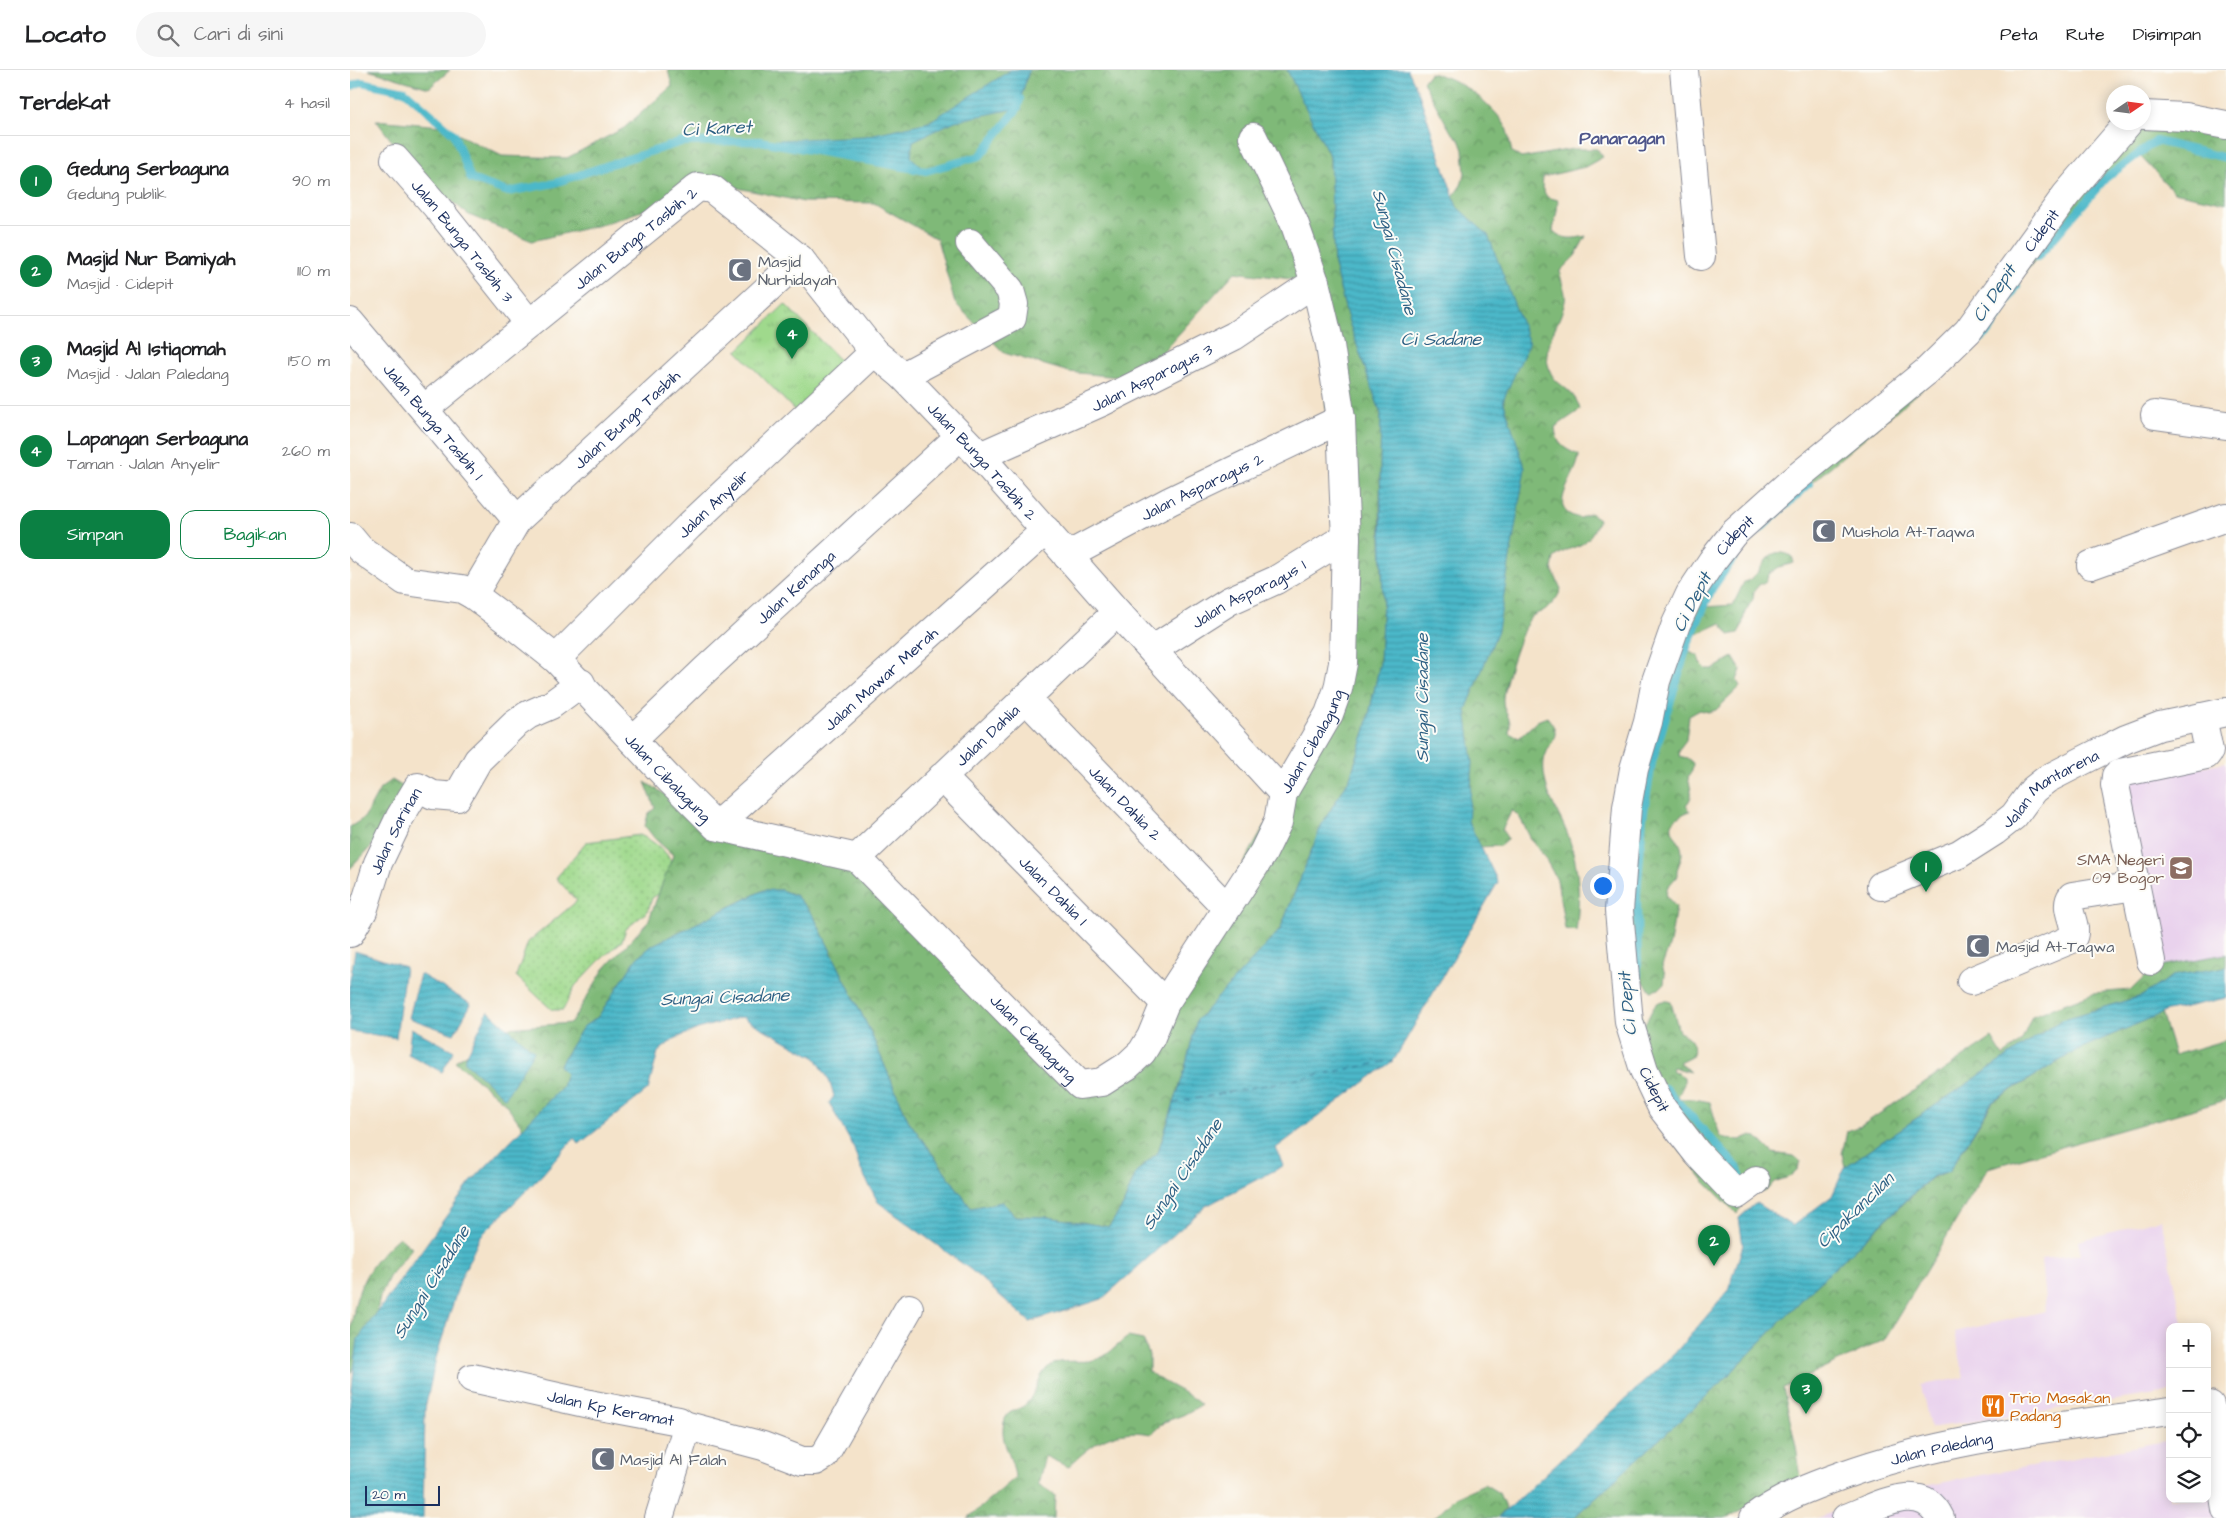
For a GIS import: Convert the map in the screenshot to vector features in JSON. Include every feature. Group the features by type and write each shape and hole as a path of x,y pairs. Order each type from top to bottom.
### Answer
{"street":[{"path":"1684,70 1701,256"},
{"path":"2151,115 2185,117 2226,125"},
{"name":"Cidepit","path":"1750,1186 1736,1195 1697,1153 1662,1108 1644,1070 1630,1022 1619,911 1627,807 1634,769 1648,722 1656,681 1677,622 1690,594 1733,534 1792,482 1927,371 1968,331 2066,195 2123,130"},
{"name":"Jalan Cibalagung","path":"350,538 360,549 405,581 462,589 473,595 556,659 716,826 857,858 1080,1085 1102,1082 1127,1066 1142,1052 1151,1037 1165,1003 1263,853 1278,822 1283,793 1329,714 1338,689 1343,663 1346,537 1340,419 1330,345 1315,282 1294,222 1253,137"},
{"name":"Jalan Bunga Tasbih 3","path":"395,159 424,191 529,323"},
{"name":"Jalan Bunga Tasbih 2","path":"424,409 698,186 712,189 800,259 874,352 903,376 980,456 1117,612 1283,793"},
{"path":"903,376 1012,318 1014,304 1010,290 970,243"},
{"name":"Jalan Bunga Tasbih","path":"473,595 517,520 800,259"},
{"name":"Jalan Asparagus 3","path":"980,456 1102,402 1234,336 1315,282"},
{"name":"Jalan Bunga Tasbih 1","path":"350,322 517,520"},
{"name":"Jalan Anyelir","path":"556,659 689,526 874,352"},
{"path":"2154,415 2226,425"},
{"name":"Jalan Asparagus 2","path":"1067,556 1170,501 1340,419"},
{"name":"Jalan Kenanga","path":"632,740 712,663 960,436"},
{"path":"2091,565 2226,517"},
{"name":"Jalan Mawar Merah","path":"716,826 1046,530"},
{"name":"Jalan Asparagus 1","path":"1152,650 1229,600 1276,580 1346,537"},
{"name":"Jalan Dahlia","path":"857,858 1117,612"},
{"name":"Jalan Sarinan","path":"350,934 362,911 378,863 400,817 418,788 433,794 457,797 478,760 514,725 528,715 552,705 581,684"},
{"name":"Jalan Dahlia 2","path":"1025,698 1226,907"},
{"path":"2151,961 2135,886 2116,785 2116,776 2120,773 2206,755 2209,751 2214,714"},
{"name":"Jalan Mantarena","path":"1881,886 1959,854 1995,831 2014,816 2033,790 2047,779 2126,739 2160,726 2214,714"},
{"name":"Jalan Dahlia 1","path":"942,777 1165,1003"},
{"path":"1971,981 2072,939 2074,932 2068,904 2072,896 2135,886"},
{"path":"684,1425 763,1446 802,1461 816,1461 824,1456 909,1308"},
{"name":"Jalan Kp Keramat","path":"472,1378 594,1405 679,1421 684,1425 685,1434 659,1518"},
{"path":"2214,1404 2226,1509"},
{"name":"Jalan Paledang","path":"1754,1518 1768,1508 1820,1483 1880,1461 1950,1444 2166,1412"},
{"path":"1880,1461 1900,1497"},
{"path":"1846,1518 1900,1497 1915,1498 1928,1503 1940,1518"}],"shaded area":[{"name":"SMA Negeri 09 Bogor","path":"2226,762 2226,954 2155,967 2120,782"},
{"path":"2161,1219 2183,1323 2166,1323 2166,1393 1930,1428 1921,1385 1964,1378 1955,1332 2046,1311 2041,1259 2081,1254 2078,1241"},
{"path":"2166,1441 2166,1503 2211,1503 2211,1451 2226,1518 1816,1518 1897,1491"}],"green space":[{"path":"368,70 450,70 429,88"},
{"path":"668,70 1288,70 1330,157 1334,265 1348,319 1381,414 1380,509 1383,599 1380,663 1366,729 1350,778 1322,824 1280,930 1197,1020 1183,1076 1158,1152 1136,1173 1123,1206 1109,1227 1048,1217 1015,1216 1002,1202 971,1208 908,1120 869,1029 813,915 795,895 781,890 764,890 653,945 637,958 598,1017 583,1027 559,1066 566,1073 562,1087 523,1128 505,1103 455,1061 508,1028 571,1023 604,969 648,922 673,855 655,839 645,826 648,814 655,808 645,782 716,826 857,858 1080,1085 1127,1066 1329,714 1344,606 1315,282 1235,272 1138,379 1069,372 1004,353 955,303 937,239 874,203 804,202 733,187 665,203 600,225 532,241 469,215 415,172 376,120 441,126 502,156 567,158 624,128 672,86"},
{"path":"1430,73 1461,84 1489,106 1505,125 1512,152 1521,158 1573,149 1597,149 1603,157 1585,167 1543,177 1542,188 1547,197 1558,200 1553,231 1568,238 1586,236 1575,256 1560,271 1565,301 1549,342 1547,359 1555,379 1574,396 1580,410 1555,427 1559,442 1579,455 1565,492 1564,508 1569,514 1580,518 1590,513 1599,519 1589,538 1580,545 1554,558 1552,569 1561,589 1556,600 1551,605 1532,616 1527,623 1509,671 1503,701 1510,723 1509,733 1519,738 1537,721 1547,717 1554,728 1555,736 1545,757 1544,772 1549,795 1564,826 1576,864 1578,904 1576,931 1565,929 1557,880 1520,818 1512,810 1502,830 1508,839 1500,846 1477,847 1443,786 1513,432 1504,409 1504,398 1448,204 1461,185 1465,174 1463,150 1459,139 1451,132 1423,82"},
{"path":"2151,123 2226,124 2226,203 2174,192 2138,154 2106,177 2026,271 1989,332 1802,491 1743,545 1712,589 1705,607 1733,605 1744,582 1751,579 1757,573 1769,556 1775,553 1782,553 1792,556 1794,563 1779,567 1769,574 1766,581 1754,591 1753,599 1745,612 1742,626 1738,633 1729,635 1721,623 1691,637 1685,650 1699,656 1700,663 1706,669 1713,669 1733,657 1741,670 1737,680 1740,687 1716,710 1708,712 1700,710 1689,716 1686,740 1680,748 1679,756 1687,758 1693,763 1692,771 1688,777 1691,795 1686,805 1690,811 1674,821 1672,826 1682,852 1677,876 1667,888 1666,896 1676,907 1670,944 1662,966 1665,975 1664,984 1659,989 1651,991 1638,975 1638,996 1643,1025 1656,1004 1665,1001 1671,1002 1679,1032 1689,1038 1693,1044 1693,1055 1679,1062 1690,1072 1673,1067 1672,1070 1684,1077 1684,1084 1678,1096 1680,1099 1710,1102 1720,1136 1726,1139 1740,1140 1749,1136 1757,1137 1773,1153 1794,1156 1800,1161 1798,1169 1789,1177 1774,1182 1766,1191 1747,1196 1737,1214 1704,1181 1649,1109 1630,1018 1634,765 1712,561 1940,357 2122,130 2151,130"},
{"path":"785,304 847,368 799,415 737,351"},
{"path":"392,780 407,789 385,832 350,869 350,827 364,818 380,789"},
{"path":"640,835 662,849 670,859 675,871 664,890 652,898 648,911 626,929 622,941 575,986 563,1010 552,1010 516,976 528,942 577,901 556,878 586,842"},
{"path":"2226,954 2226,967 2172,976 2142,996 2061,1020 1845,1167 1842,1154 1847,1131 1861,1126 1992,1038 2003,1056 2021,1042 2032,1016 2093,993 2131,990 2155,967"},
{"path":"2161,1013 2174,1055 2226,1040 2226,1100 1988,1168 1884,1340 1783,1388 1802,1484 1725,1518 1573,1518 1721,1383 1813,1288 1931,1178 1949,1171 1993,1102 2077,1050"},
{"path":"399,1237 412,1248 389,1277 380,1297 372,1335 350,1375 351,1334 356,1299 362,1283 371,1268 383,1252"},
{"path":"1128,1337 1143,1340 1149,1355 1149,1372 1201,1405 1183,1415 1164,1422 1151,1434 1126,1433 1105,1438 1087,1450 1068,1467 1045,1456 1038,1484 1055,1495 1054,1518 968,1518 1015,1478 1003,1437 1004,1422 1008,1415 1026,1404 1048,1367 1059,1362 1089,1361 1099,1358 1108,1354"},
{"path":"1484,1484 1499,1493 1506,1509 1498,1518 1434,1518 1455,1497"}],"water":[{"path":"1011,70 1029,70 1018,108 955,121 913,141 911,157 926,171 760,141 865,136 929,122"},
{"name":"Ci Sadane","path":"1287,70 1408,70 1418,91 1457,207 1488,235 1529,343 1503,400 1525,468 1498,630 1466,710 1473,763 1468,821 1498,882 1394,1060 1276,1148 1283,1166 1206,1206 1102,1299 1030,1322 971,1270 878,1202 860,1168 853,1146 829,1103 834,1096 829,1080 816,1058 742,1017 700,1028 674,1039 658,1052 648,1090 579,1144 574,1138 541,1176 480,1237 461,1278 436,1358 425,1409 423,1518 350,1518 350,1403 358,1339 470,1183 562,1087 566,1073 559,1066 583,1027 598,1017 637,958 653,945 764,890 781,890 796,896 813,915 869,1029 908,1120 971,1208 1002,1202 1015,1216 1048,1217 1109,1227 1123,1206 1136,1173 1158,1152 1183,1076 1197,1020 1280,930 1322,824 1350,778 1366,729 1380,663 1383,599 1380,466 1381,414 1348,319 1334,265 1330,157"},
{"path":"355,951 405,967 396,1038 350,1031 350,981"},
{"name":"Cipakancilan","path":"2226,967 2226,998 2167,1011 2077,1050 1992,1102 1949,1171 1931,1177 1813,1288 1721,1383 1573,1518 1498,1518 1675,1353 1729,1290 1743,1245 1739,1218 1756,1203 1792,1226 1832,1196 1845,1167 2061,1020 2142,996 2172,976"},
{"path":"420,974 471,1004 454,1034 409,1018"},
{"path":"488,1011 534,1051 505,1098 464,1061"},
{"path":"411,1028 454,1051 442,1072 408,1054"}],"waterway":[{"name":"Ci Karet","path":"350,87 361,82 405,91 454,134 471,179 508,192 555,183 682,142 760,141 926,171 980,156 1018,108 1020,99"},
{"name":"Ci Depit","path":"2037,258 2106,178 2156,141 2226,158"},
{"name":"Ci Depit","path":"1966,351 1989,332 2017,286"},
{"name":"Ci Depit","path":"1638,978 1637,895 1643,818 1652,763 1687,647 1712,589 1743,545 1809,484"},
{"name":"Ci Depit","path":"1665,1088 1738,1168 1743,1185"}],"ferry route":[{"path":"1174,1103 1394,1060"}],"place":[{"name":"Masjid Nurhidayah","path":"740,270"},
{"name":"Lapangan Serbaguna","path":"792,359"},
{"name":"Mushola At-Taqwa","path":"1824,531"},
{"name":"SMA Negeri 09 Bogor","path":"2181,868"},
{"name":"Gedung Serbaguna","path":"1926,892"},
{"name":"Masjid At-Taqwa","path":"1978,946"},
{"name":"Masjid Nur Bamiyah","path":"1714,1266"},
{"name":"Trio Masakan Padang","path":"1993,1406"},
{"name":"Masjid Al Istiqomah","path":"1806,1414"},
{"name":"Masjid Al Falah","path":"603,1459"}],"district":[{"name":"Panaragan","path":"1622,138"}],"water label":[{"name":"Sungai Cisadane","path":"1395,252"},
{"name":"Sungai Cisadane","path":"1422,698"},
{"name":"Sungai Cisadane","path":"725,997"},
{"name":"Sungai Cisadane","path":"1182,1174"},
{"name":"Sungai Cisadane","path":"431,1282"}]}
